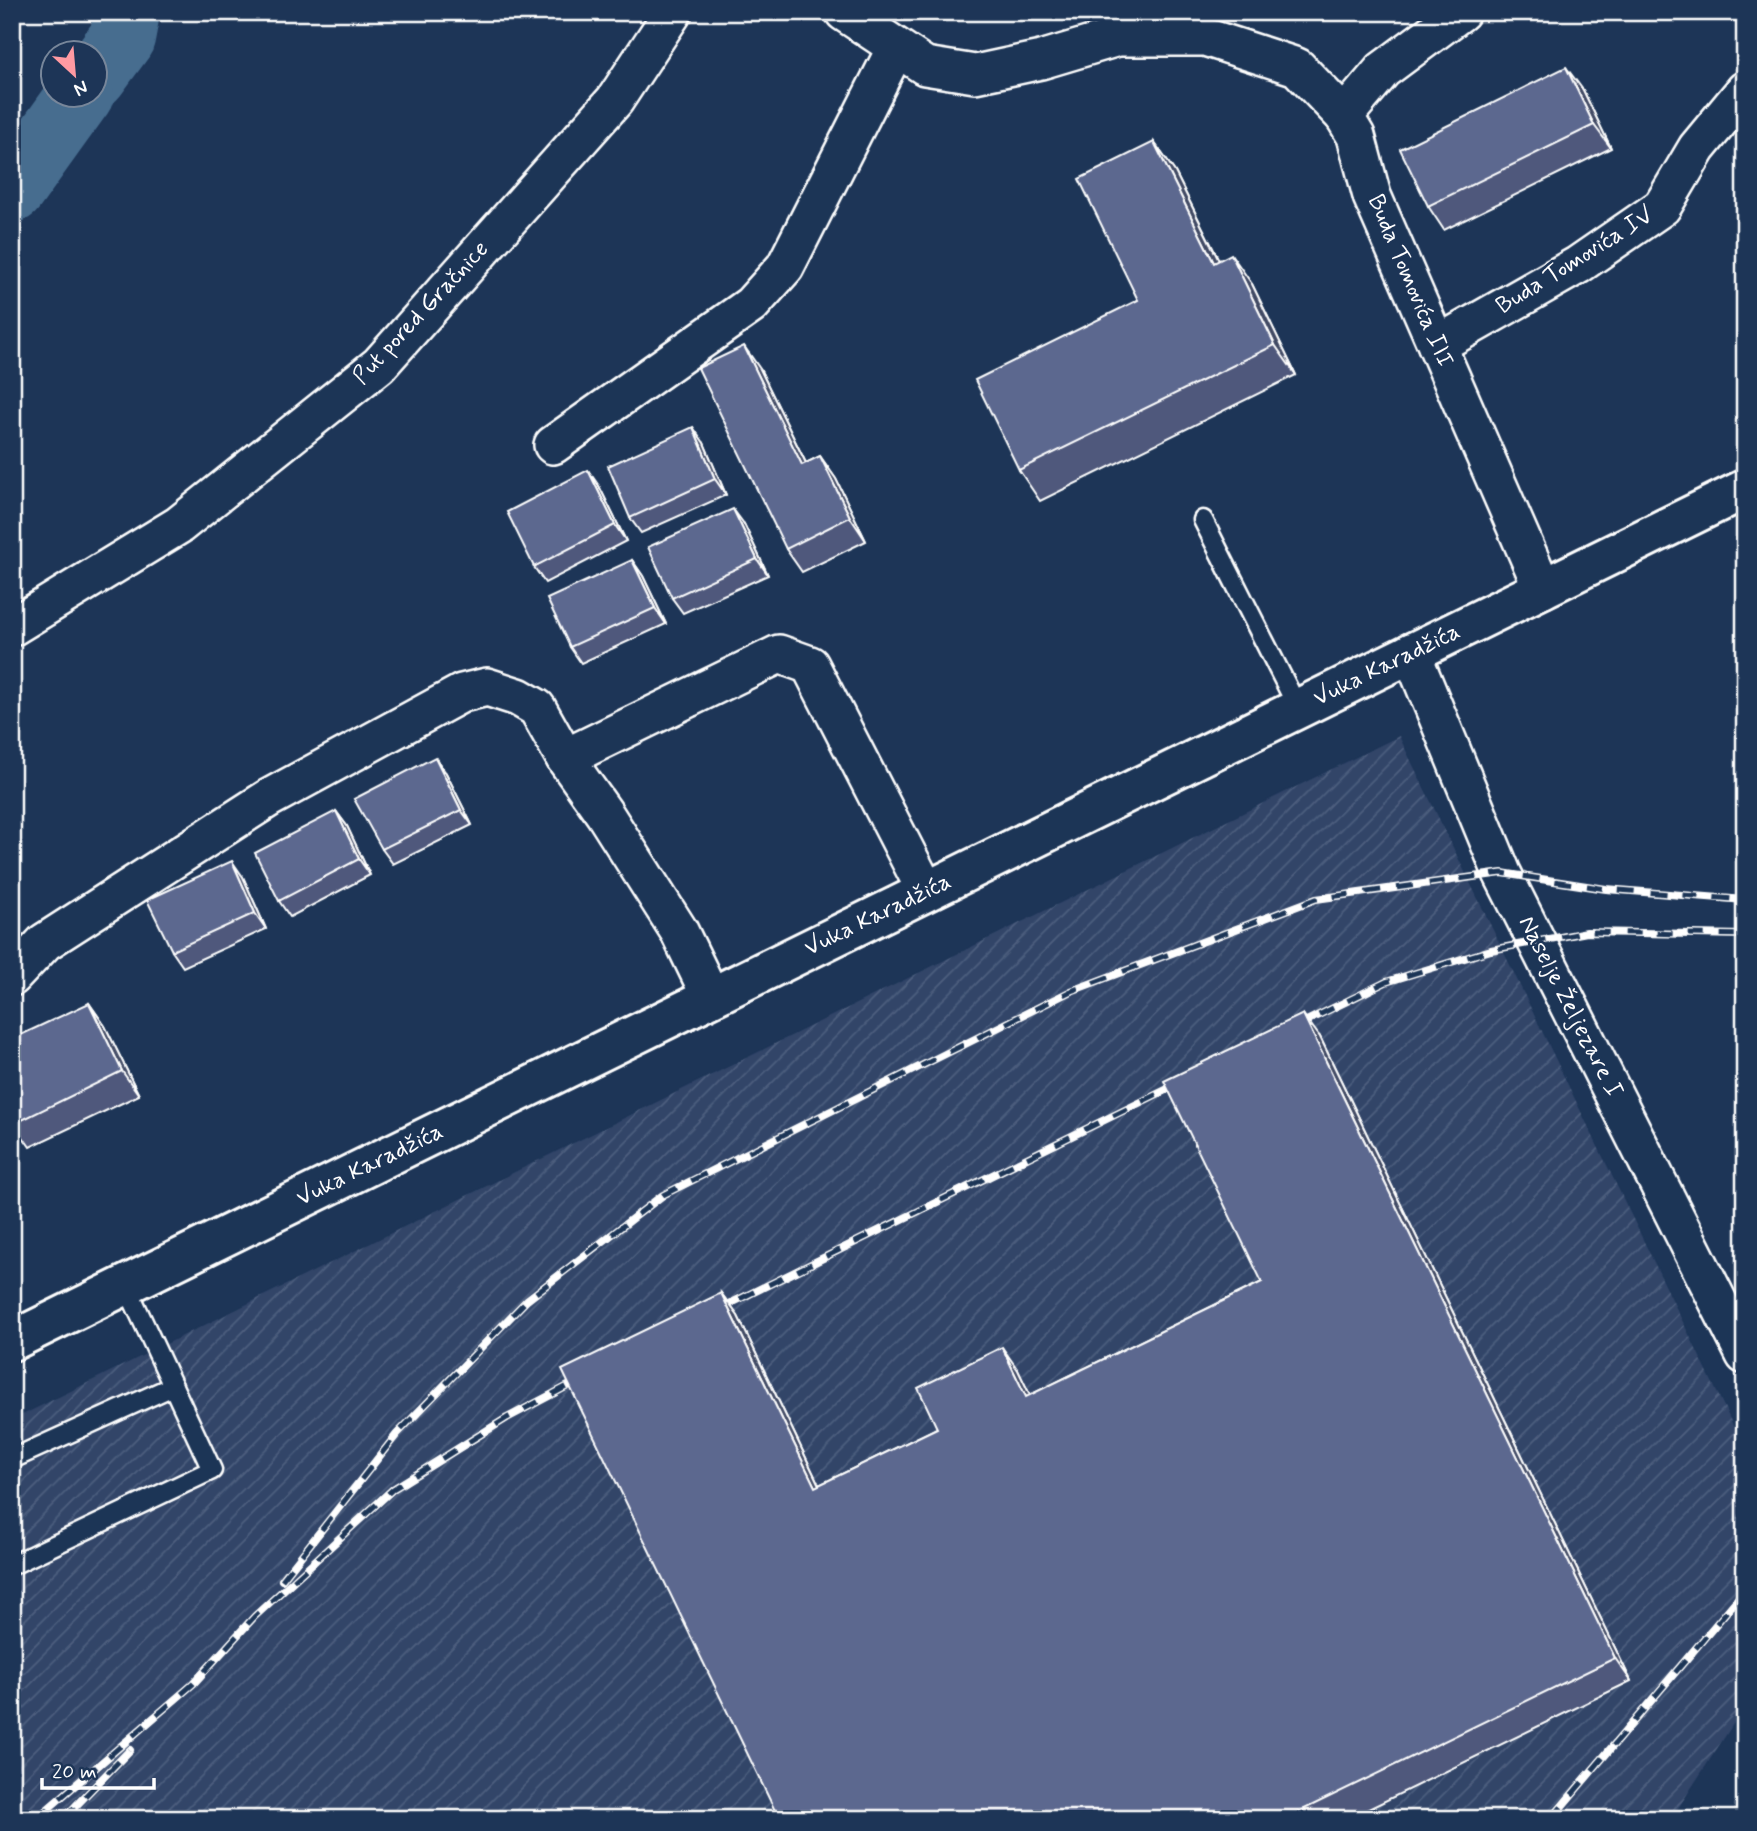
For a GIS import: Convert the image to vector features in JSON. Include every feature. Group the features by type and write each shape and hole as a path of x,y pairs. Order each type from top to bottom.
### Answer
{"street":[{"name":"Put pored Gračnice","path":"12,627 180,525 379,365 615,100 673,12"},
{"name":"Buda Tomovića III","path":"844,12 925,66 975,74 1041,60 1118,37 1205,37 1297,67 1344,116 1356,136 1372,196 1543,589"},
{"path":"1344,116 1383,70 1461,12"},
{"path":"553,445 751,306 785,267 896,48"},
{"name":"Buda Tomovića IV","path":"1437,345 1578,265 1662,207 1697,148 1745,90"},
{"name":"Vuka Karadžića","path":"12,1341 1745,489"},
{"name":"Naselje Željezare I","path":"1411,652 1502,873 1745,1355"},
{"path":"565,758 779,653 796,659 810,666 926,891"},
{"path":"12,977 45,942 269,798 462,693 487,687 518,697 537,708 565,758 679,932 711,997"}],"lane":[{"path":"1203,520 1298,708"},
{"path":"12,1565 212,1470 126,1285"},
{"path":"12,1459 173,1386"}],"shaded area":[{"path":"1399,736 1745,1450 1745,1706 1671,1819 12,1819 12,1420"}],"building":[{"path":"1566,67 1594,125 1428,206 1400,149"},
{"path":"1154,142 1214,263 1231,254 1275,345 1019,470 975,380 1138,300 1079,179"},
{"path":"744,346 802,465 820,456 850,517 786,549 698,368"},
{"path":"693,427 715,479 630,518 608,466"},
{"path":"588,470 615,525 534,567 507,512"},
{"path":"733,509 757,559 672,598 648,547"},
{"path":"632,560 655,608 570,647 547,599"},
{"path":"435,757 461,810 382,849 354,799"},
{"path":"336,811 359,859 279,901 255,853"},
{"path":"232,861 255,913 172,951 147,900"},
{"path":"89,1003 122,1071 14,1124 12,1039"},
{"path":"1303,1014 1615,1658 1284,1819 779,1819 562,1370 721,1293 815,1487 937,1428 918,1388 1002,1347 1026,1397 1262,1282 1164,1081"}],"waterway":[{"path":"108,57 122,38 127,12"},
{"path":"12,190 71,108"}],"railway":[{"path":"282,1580 397,1434 527,1300 663,1195 1071,991 1316,899 1502,873 1606,889 1745,900"},
{"path":"1290,1029 1386,982 1491,950 1587,932 1745,935"},
{"path":"711,1313 1186,1080"},
{"path":"36,1819 193,1684 255,1616 393,1489 507,1418 587,1376"},
{"path":"1551,1819 1745,1590"},
{"path":"63,1819 130,1750"}]}
